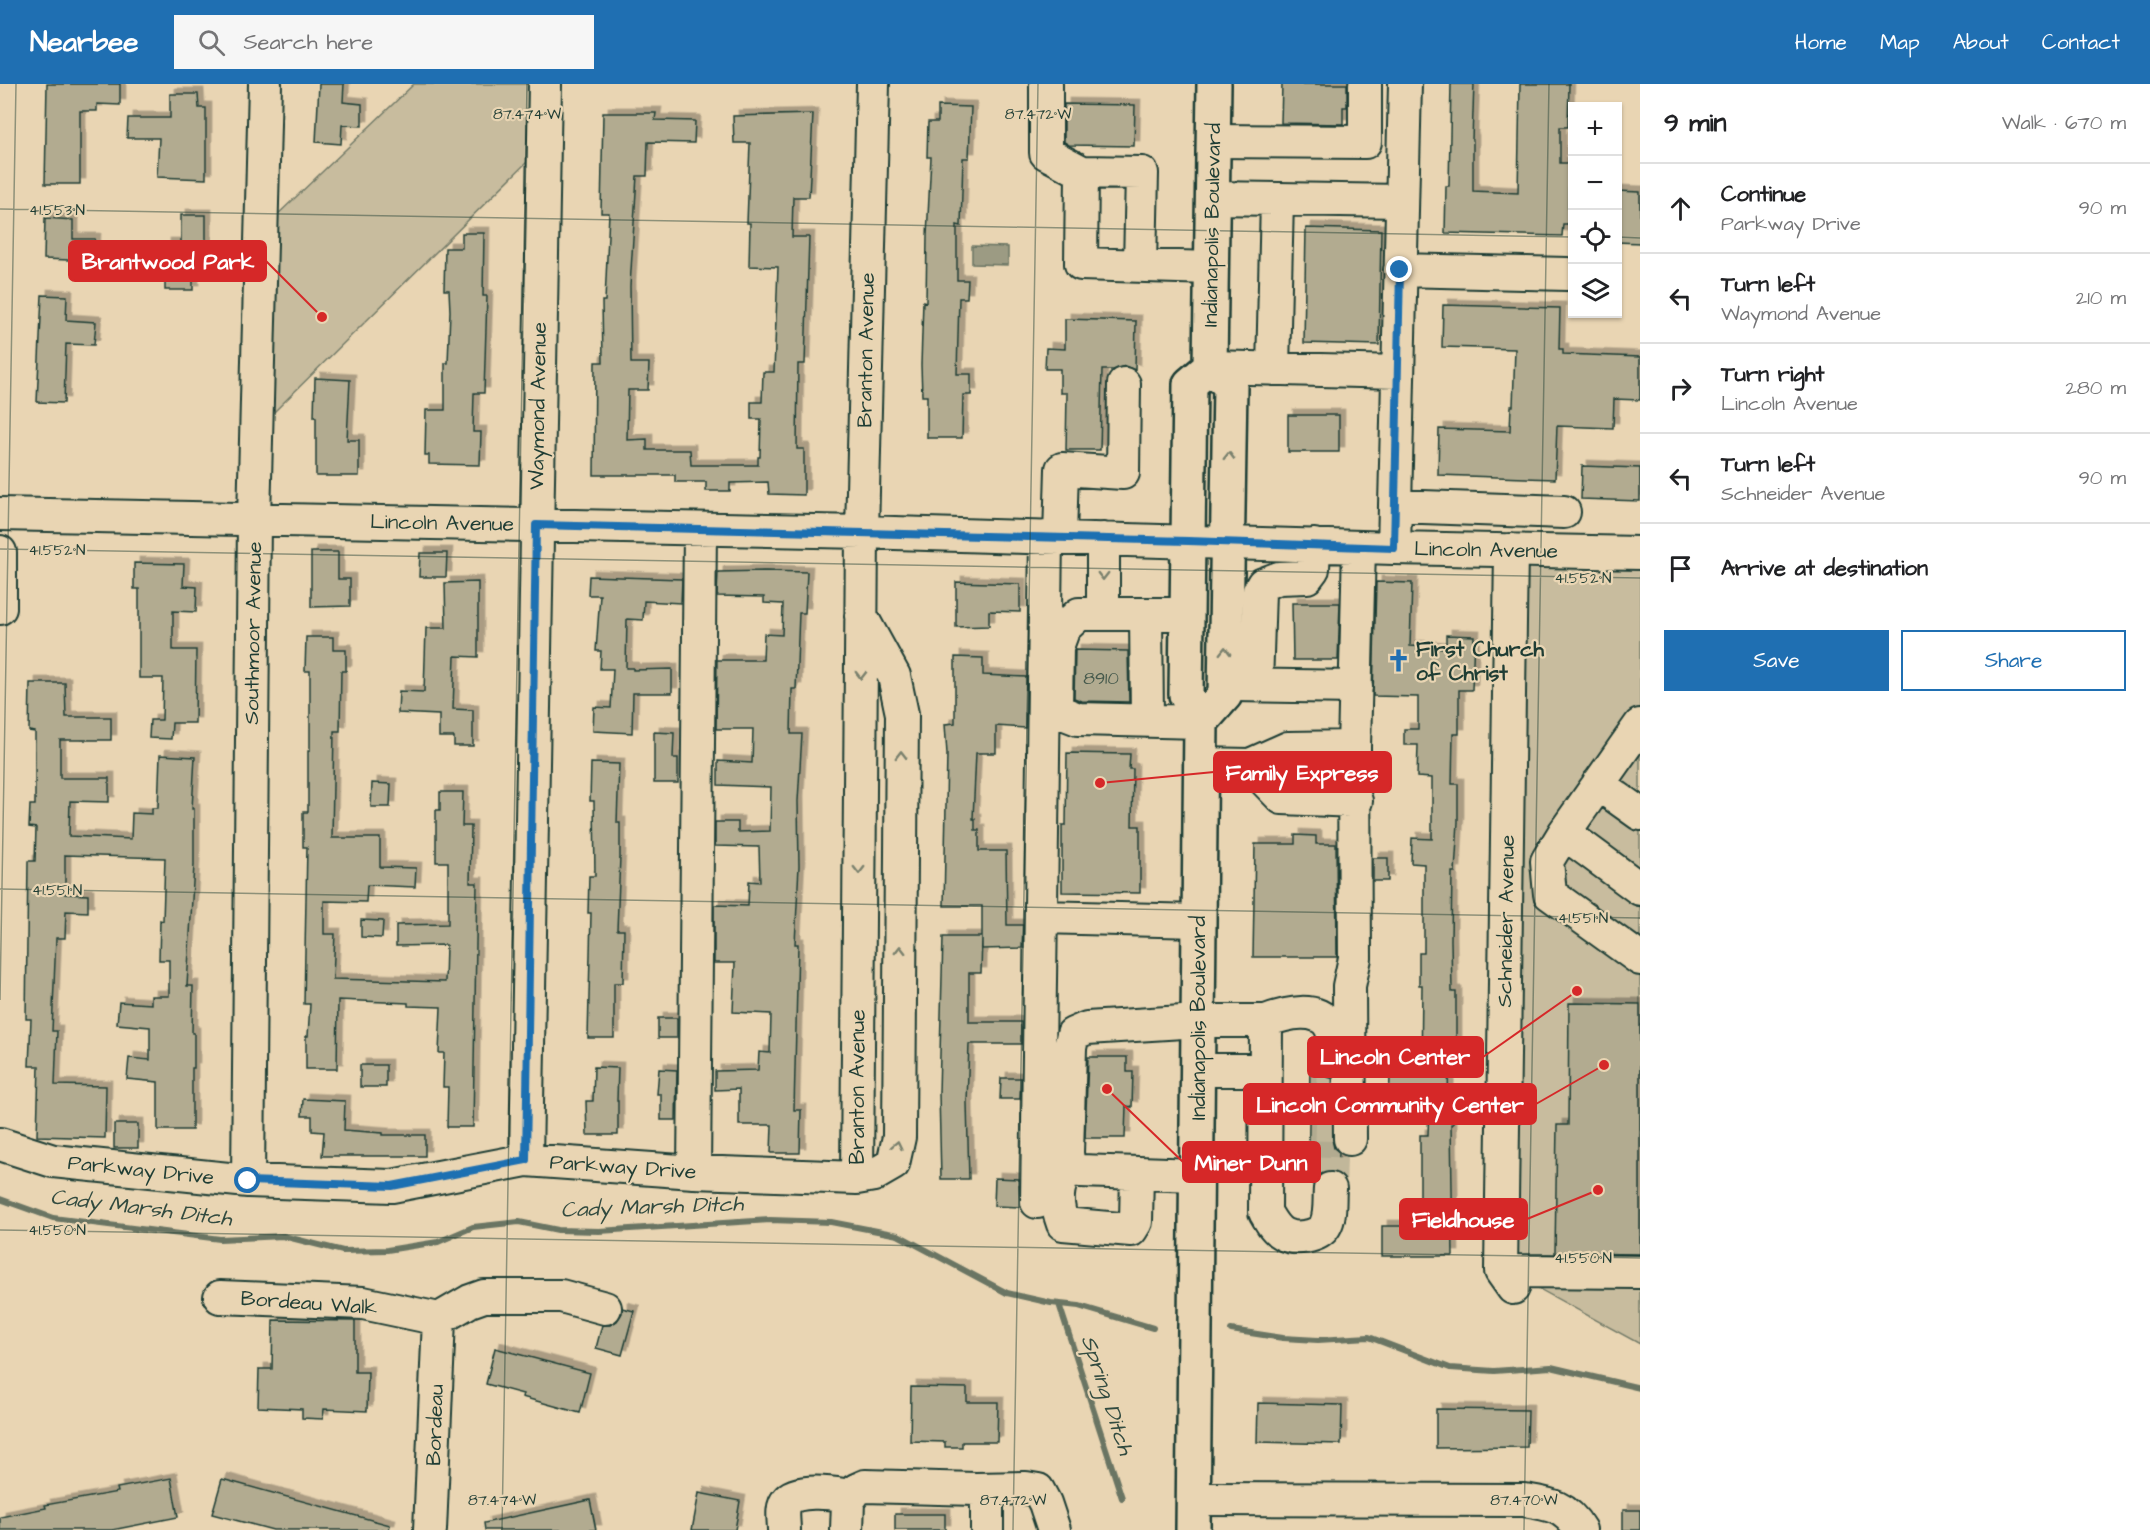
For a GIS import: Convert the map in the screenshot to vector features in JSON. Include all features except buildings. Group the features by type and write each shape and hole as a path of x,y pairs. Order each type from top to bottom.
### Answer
{"highway":[{"name":"Indianapolis Boulevard","path":"1193,1514 1201,722 1186,695 1190,384 1210,367 1214,84"},
{"path":"1201,722 1225,695 1241,685 1227,542 1230,385 1210,367"}],"street":[{"name":"Southmoor Avenue","path":"248,1181 254,519 265,84"},
{"name":"Waymond Avenue","path":"526,1160 545,84"},
{"name":"Branton Avenue","path":"861,616 894,676 902,714 899,1137 892,1164 874,1176 857,1178 861,616 862,532 873,84"},
{"path":"1046,84 1046,153 1082,171 1142,172 1140,265"},
{"path":"1213,141 1365,142 1365,90 1405,90 1394,548"},
{"path":"1082,171 1081,264 1211,268"},
{"path":"1212,198 1402,201"},
{"path":"1273,369 1277,200"},
{"path":"1400,270 1567,274"},
{"path":"1210,367 1398,372"},
{"path":"1037,1202 1041,917 1053,537 1062,470 1123,473 1124,384"},
{"path":"1395,506 1564,512"},
{"name":"Lincoln Avenue","path":"0,514 862,532 1640,553"},
{"path":"694,1172 700,529"},
{"path":"1103,539 1103,614"},
{"path":"1314,545 1312,569 1307,577 1279,578 1263,584 1241,685 1356,687"},
{"path":"1350,1138 1349,986 1355,958 1354,747 1359,547"},
{"name":"Schneider Avenue","path":"1511,550 1507,1279 1640,1272"},
{"path":"0,552 0,608"},
{"path":"1187,614 1079,614 1064,628 1057,647 1056,706 1060,712 1078,719 1201,722"},
{"path":"1146,614 1147,719"},
{"path":"1638,732 1598,784 1547,861 1550,894 1640,959"},
{"path":"1201,764 1250,765 1288,748 1354,747"},
{"path":"1250,765 1282,798 1356,801"},
{"path":"1598,784 1640,814"},
{"path":"1564,833 1640,889"},
{"path":"1041,917 1199,921"},
{"path":"1137,1173 1136,1222 1131,1230 1064,1224 1057,1207 1059,1181 1069,1167 1067,1153 1070,1048 1073,1034 1087,1028 1199,1021 1266,1021 1282,1014 1299,1012 1320,1016 1330,1026 1334,1040 1334,1061"},
{"path":"1266,1021 1265,1212 1272,1224 1284,1235 1312,1237 1321,1233 1327,1224 1330,1189"},
{"path":"1198,1070 1265,1070"},
{"name":"Parkway Drive","path":"0,1144 53,1161 248,1181 392,1186 526,1160 694,1172 857,1178"},
{"path":"1069,1167 1080,1171 1197,1175"},
{"path":"439,1319 470,1301 484,1296 561,1296 605,1308"},
{"name":"Bordeau Walk","path":"220,1297 363,1303 439,1319"},
{"name":"Bordeau","path":"430,1530 439,1319"},
{"path":"847,1515 856,1490 865,1486 1026,1488 1038,1490 1054,1530"},
{"path":"976,1488 987,1492 987,1530"},
{"path":"784,1530 784,1508 787,1500 797,1494 844,1495 847,1515"},
{"path":"1193,1514 1524,1500 1549,1504 1568,1514 1580,1530"}],"shaded area":[{"path":"414,84 529,84 528,161 271,415 274,218"},
{"path":"972,246 1008,247 1008,265 972,264"},
{"path":"1518,558 1640,562 1640,1344 1512,1274"}],"waterway":[{"name":"Cady Marsh Ditch","path":"0,1199 53,1218 220,1239 283,1236 343,1251 387,1250 438,1242 473,1227 519,1222 558,1230 599,1231 770,1220 831,1222 898,1235 1007,1293 1051,1303 1079,1306 1153,1328"},
{"name":"Spring Ditch","path":"1059,1304 1122,1498"},
{"name":"Cady Marsh Ditch","path":"1231,1330 1283,1338 1318,1340 1369,1337 1450,1368 1494,1371 1551,1367 1640,1388"}],"tunnel":[{"path":"1330,1189 1334,1061"}],"place":[{"name":"Brantwood Park","path":"322,317"},
{"name":"First Church of Christ","path":"1398,661"},
{"name":"Family Express","path":"1100,783"},
{"name":"Lincoln Center","path":"1577,991"},
{"name":"Lincoln Community Center","path":"1604,1065"},
{"name":"Miner Dunn","path":"1107,1089"},
{"name":"Fieldhouse","path":"1598,1190"}],"route":[{"path":"248,1181 392,1186 526,1160 536,525 1394,548 1400,270"}]}
